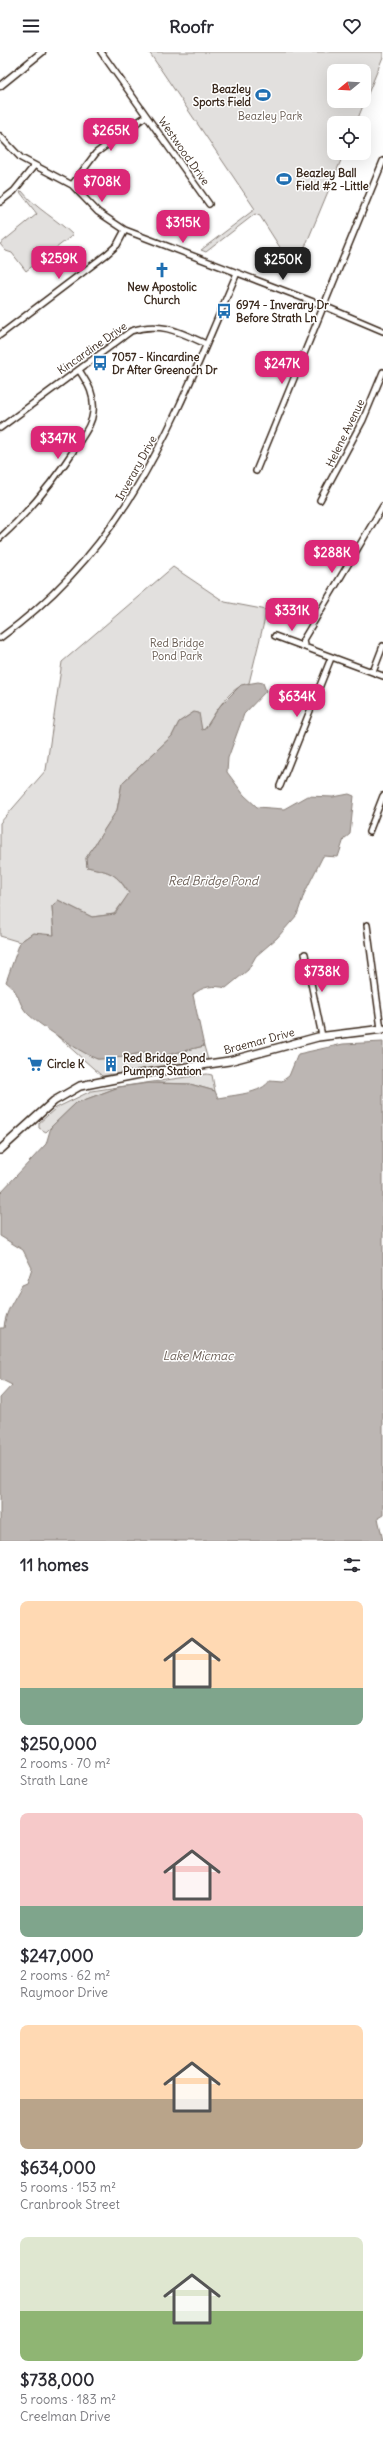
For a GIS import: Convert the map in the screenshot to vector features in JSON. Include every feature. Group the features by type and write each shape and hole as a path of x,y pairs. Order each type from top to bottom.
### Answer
{"main road":[{"name":"Braemar Drive","path":"0,1150 54,1101 73,1089 140,1074 229,1061 322,1036 382,1029"}],"street":[{"path":"0,86 42,52"},
{"name":"Westwood Drive","path":"100,52 209,204"},
{"path":"72,185 96,153 146,116"},
{"path":"0,136 15,154 34,166 72,185 98,212 124,230 324,306 383,331"},
{"path":"256,471 383,161"},
{"path":"0,202 14,191 34,166"},
{"path":"0,334 107,254 116,245 124,230"},
{"name":"Inverary Drive","path":"0,638 22,622 71,578 117,522 149,468 178,411 237,273"},
{"name":"Kincardine Drive","path":"0,428 120,338 140,328 155,326 170,328 206,344"},
{"path":"0,538 40,498 64,466 90,424 93,414 93,396 90,386 78,370"},
{"name":"Helene Avenue","path":"320,500 364,420 383,372"},
{"path":"304,645 304,640 383,506"},
{"path":"275,636 304,645 331,658 383,676"},
{"path":"373,672 383,646"},
{"path":"280,786 331,658"},
{"path":"369,832 383,796"},
{"path":"366,925 382,1029"},
{"path":"305,954 322,1036"}],"green space":[{"name":"Beazley Park","path":"149,52 383,52 383,57 371,86 371,64 327,64 327,108 362,108 359,116 327,116 327,160 341,160 295,271 260,216 255,214 206,252 201,250 255,209"},
{"path":"22,191 40,209 73,235 26,271 12,253 6,251 0,244 37,214 20,192"},
{"name":"Red Bridge Pond Park","path":"173,567 225,602 267,610 249,683 242,685 229,695 218,708 205,729 202,730 194,712 179,722 172,736 122,783 117,810 86,858 87,867 112,874 129,894 114,914 92,917 58,900 52,906 54,936 33,933 20,942 0,936 0,823 46,770 62,662"},
{"path":"57,1036 97,1059 125,1057 144,1052 154,1058 204,1046 208,1060 102,1076"},
{"path":"207,1074 212,1075 215,1091 190,1084 158,1083 119,1087 76,1103 46,1132 39,1128 39,1123 56,1108 91,1091"}],"water":[{"name":"Red Bridge Pond","path":"258,682 263,683 266,691 244,714 228,758 227,772 244,795 257,807 284,809 307,796 333,797 349,794 354,796 350,834 344,839 338,857 323,856 304,894 297,915 277,938 256,956 248,970 226,988 208,987 193,995 204,1046 154,1058 144,1052 110,1058 98,1059 93,1057 61,1038 31,1017 23,1008 14,989 6,982 20,942 33,933 54,935 52,906 58,900 92,917 115,914 129,893 120,881 112,874 87,867 86,858 117,810 122,783 172,736 179,722 194,712 199,713 202,730 205,729 220,706 241,685"},
{"name":"Lake Micmac","path":"383,1042 383,1515 378,1518 383,1541 0,1541 0,1398 12,1385 0,1379 0,1328 4,1328 8,1311 22,1285 27,1283 32,1268 23,1250 0,1236 0,1193 46,1144 51,1127 76,1103 119,1087 149,1083 190,1084 215,1091 218,1098 239,1095 261,1088 270,1080 282,1081 289,1076 298,1054 343,1044"}],"place":[{"name":"Beazley Sports Field","path":"263,95"},
{"name":"Beazley Ball Field #2 -Little","path":"284,179"},
{"name":"New Apostolic Church","path":"162,270"},
{"name":"6974 - Inverary Dr Before Strath Ln","path":"224,311"},
{"name":"7057 - Kincardine Dr After Greenoch Dr","path":"100,363"},
{"name":"Circle K","path":"35,1064"},
{"name":"Red Bridge Pond Pumpng Station","path":"111,1064"}]}
